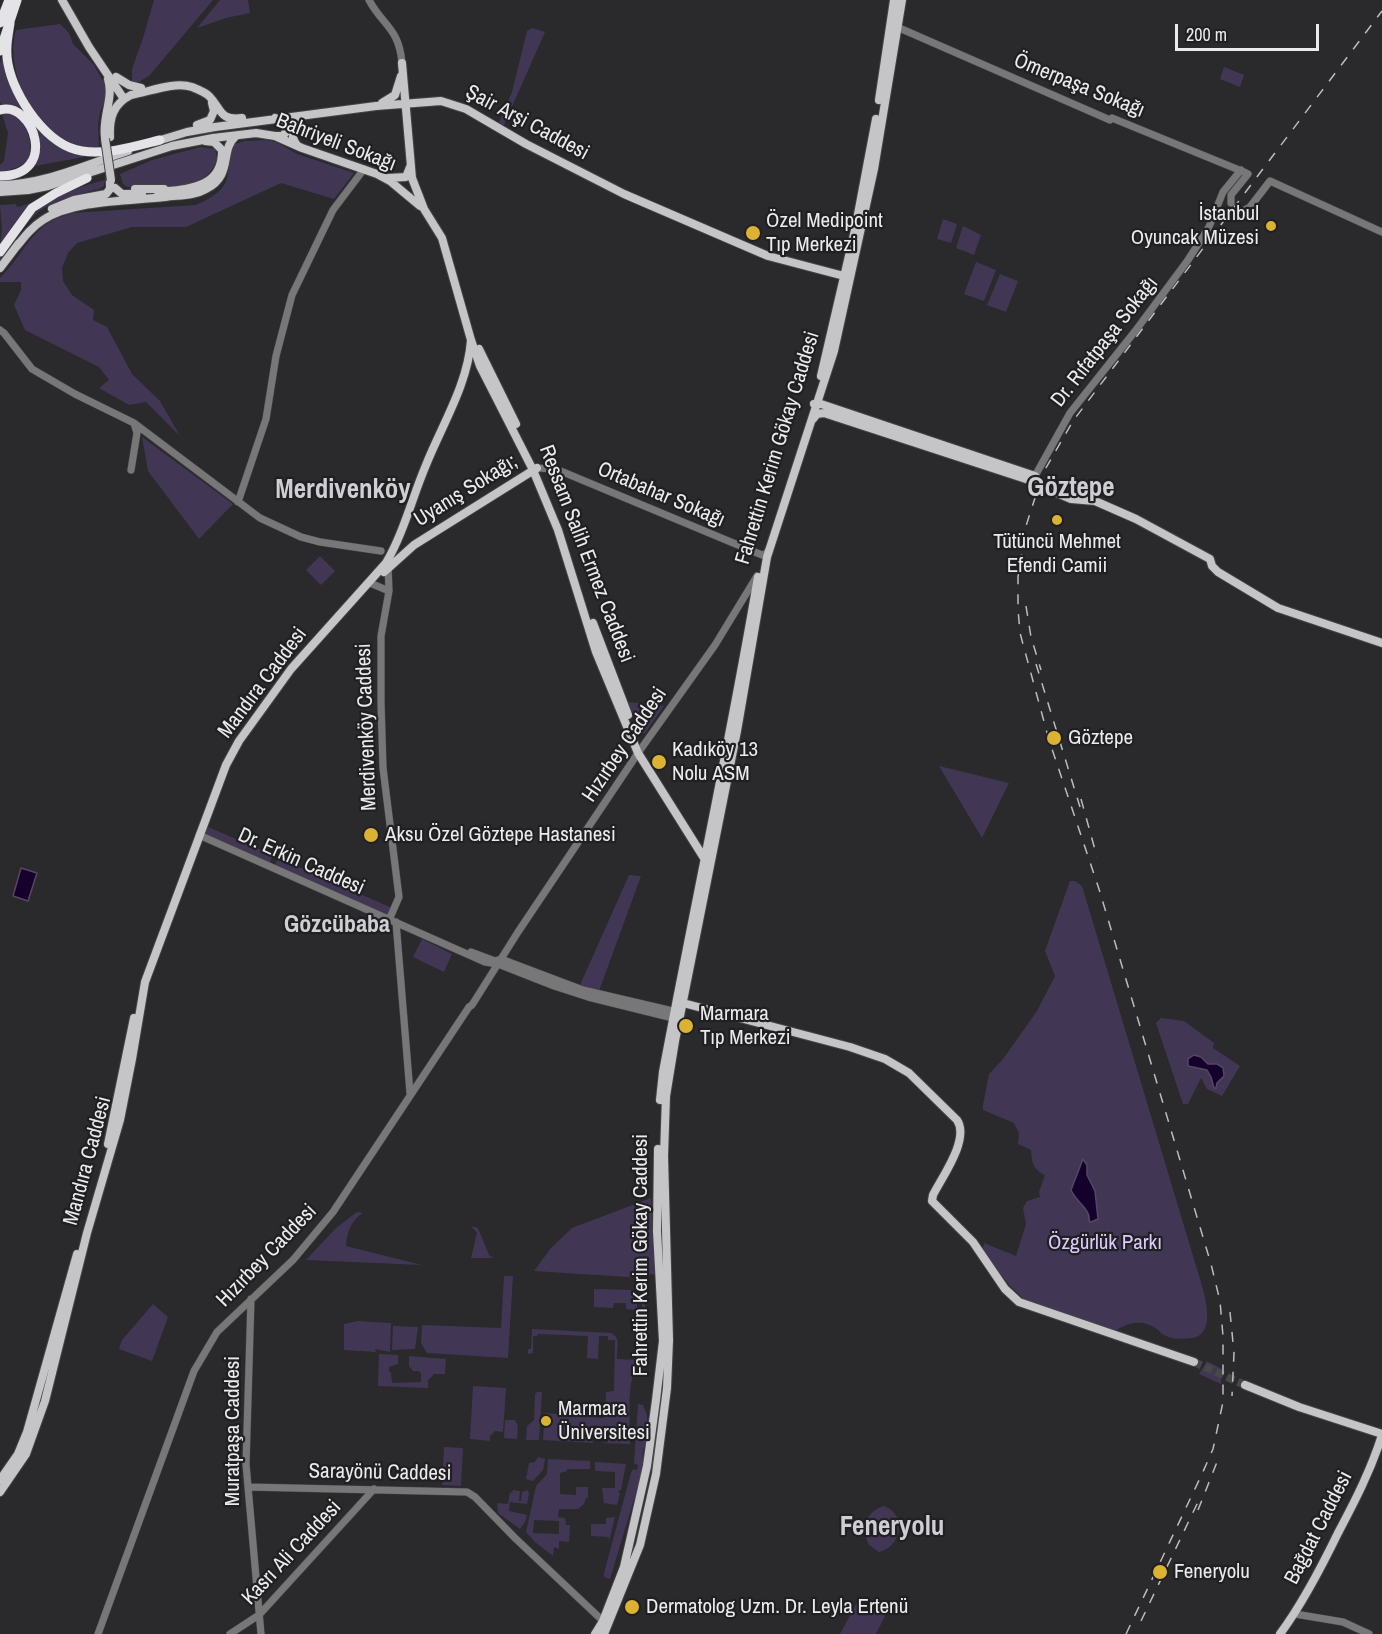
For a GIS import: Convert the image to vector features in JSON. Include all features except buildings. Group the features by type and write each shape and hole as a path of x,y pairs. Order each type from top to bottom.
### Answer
{"highway":[{"path":"0,51 9,0"},
{"path":"17,0 5,23 8,66 16,89 31,114 58,141 80,151 93,152 160,140"},
{"path":"0,110 12,109 24,118 32,132 36,146 36,154 26,169 0,177"},
{"path":"0,252 32,208 87,178"}],"main road":[{"path":"62,0 123,95"},
{"name":"Fahrettin Kerim Gökay Caddesi","path":"683,1003 739,725 765,552 813,420 875,128 894,0"},
{"name":"Fahrettin Kerim Gökay Caddesi","path":"604,1634 640,1545 657,1469 667,1388 669,1340 664,1195 666,1096 706,847 731,729 758,575 832,358 848,291 874,169 902,0"},
{"path":"73,18 116,77 123,95"},
{"path":"402,63 410,167 415,191 424,209"},
{"path":"376,106 392,99 396,94 402,63"},
{"path":"105,70 110,82 103,126 114,182 122,194 133,195 189,188 206,183 213,177 222,161 222,150 208,141 193,141"},
{"path":"116,77 141,88 191,87 208,95 221,114 228,119 260,116 279,119 287,130 283,136 275,136"},
{"path":"107,107 123,95 141,88"},
{"path":"107,138 112,111 123,95 163,88"},
{"path":"0,184 50,179 160,140 182,129 210,120 214,111 212,100"},
{"name":"Şair Arşi Caddesi","path":"160,140 215,127 376,106 431,100 453,104 624,194 768,256 844,276"},
{"path":"376,106 394,108 401,112 408,132"},
{"path":"302,148 295,144 292,138 294,123 303,116"},
{"name":"Bahriyeli Sokağı","path":"122,163 193,141 256,133 275,136 384,178 424,209"},
{"path":"0,268 29,231 53,214 69,208 190,194 208,188 224,172 229,143 237,135"},
{"path":"0,177 42,175 101,160"},
{"path":"0,197 37,193 87,178 122,163"},
{"path":"0,192 48,186 122,163"},
{"path":"384,178 406,177 410,167"},
{"path":"100,204 108,200 114,182"},
{"path":"40,217 66,203 106,194 114,182"},
{"path":"126,189 189,188"},
{"path":"17,246 28,230 55,204 72,196 99,192"},
{"name":"Ressam Salih Ermez Caddesi","path":"424,209 442,238 471,340 535,469 637,738 638,753 704,858"},
{"path":"844,276 848,279 848,291"},
{"path":"414,545 406,545 400,538 425,467 464,378 470,357 471,340"},
{"path":"464,378 475,367 484,366"},
{"path":"815,405 1034,479 1052,491 1071,499 1095,501 1136,519 1210,559 1212,566 1218,572 1278,608 1382,643"},
{"path":"813,420 817,414 824,413 1034,479"},
{"name":"Uyanış Sokağı;","path":"387,565 414,545 535,469"},
{"name":"Mandıra Caddesi","path":"357,595 387,565 400,538"},
{"name":"Mandıra Caddesi","path":"0,1492 26,1454 45,1401 87,1233 120,1120 145,982 226,765 239,741 291,669 387,565"},
{"name":"Mandıra Caddesi","path":"0,1480 18,1454 27,1432 92,1204 116,1110 142,977 191,844 199,835"},
{"path":"689,835 697,844 706,847 715,840"},
{"path":"687,987 689,996 701,1008"},
{"path":"677,1017 683,1003 850,1047 890,1061 909,1073 957,1120 961,1128 962,1136 959,1146 932,1200 975,1243 1009,1293 1028,1306 1194,1362"},
{"path":"677,1017 686,1010 701,1008"},
{"name":"Fahrettin Kerim Gökay Caddesi","path":"595,1634 603,1621 624,1567 648,1467 663,1341 657,1221 662,1079 677,1017"},
{"path":"1245,1385 1291,1404 1382,1434"},
{"name":"Bağdat Caddesi","path":"1280,1634 1326,1558 1368,1474 1382,1434"}],"street":[{"path":"369,0 387,22 396,38 402,63"},
{"name":"Ömerpaşa Sokağı","path":"897,27 1110,120 1112,118 1144,130 1241,170 1248,174 1230,196 1231,203"},
{"path":"238,502 266,419 276,356 292,295 333,210 364,170"},
{"name":"Dr. Rıfatpaşa Sokağı","path":"1034,479 1070,413 1188,260 1209,227 1223,192 1241,170"},
{"path":"1243,211 1249,208 1270,181 1382,232"},
{"path":"0,330 32,369 75,394 134,423 260,518 301,537 381,551"},
{"path":"131,470 137,433 134,423"},
{"name":"Ortabahar Sokağı","path":"535,469 554,469 563,472 765,552"},
{"name":"Merdivenköy Caddesi","path":"387,565 389,591 381,636 381,703 383,768 399,897 395,922"},
{"name":"Hızırbey Caddesi","path":"497,962 512,943 638,753 716,645 758,575"},
{"path":"370,583 389,591"},
{"name":"Dr. Erkin Caddesi","path":"199,835 455,949 677,1017"},
{"path":"395,922 411,1093"},
{"name":"Hızırbey Caddesi","path":"99,1634 194,1371 208,1345 251,1299 293,1260 333,1212 497,962 509,940 518,932"},
{"name":"Muratpaşa Caddesi","path":"251,1299 246,1464 261,1634"},
{"name":"Sarayönü Caddesi","path":"248,1487 467,1492 475,1497 603,1621"},
{"name":"Kasrı Ali Caddesi","path":"230,1634 260,1615 374,1489"},
{"path":"1294,1614 1343,1622 1369,1634"}],"green space":[{"path":"154,0 213,0 149,76 137,83 132,81 132,69"},
{"path":"220,0 248,0 250,13 197,28"},
{"path":"60,24 69,33 73,44 94,65 104,83 105,100 98,125 99,148 76,146 61,139 47,128 35,115 19,81 14,63 13,46 16,30"},
{"path":"532,28 545,32 503,127 498,125 512,92 527,31"},
{"path":"2,57 7,74 37,124 89,156 35,166 29,170 37,161 38,151 41,150 39,141 34,125 25,113 11,106 2,105 0,102"},
{"path":"1224,67 1244,75 1240,87 1220,79"},
{"path":"10,111 19,116 29,131 27,132 31,149 27,161 22,165 0,172 8,133 2,114"},
{"path":"245,141 276,142 297,154 354,173 334,199 281,183 186,227 132,227 77,243 68,253 62,268 63,281 72,295 94,310 93,320 107,327 132,374 160,401 180,436 146,402 129,405 99,388 109,380 99,367 25,330 14,305 21,290 21,282 0,282 0,278 31,239 47,224 73,213 196,205 223,187 228,175 232,145"},
{"path":"200,147 215,149 217,158 211,170 192,184 127,187 123,184 120,174 152,160"},
{"path":"105,180 104,186 99,189 61,199 36,214 21,231 0,263 0,258 20,229 36,212 54,199"},
{"path":"37,202 24,213 0,245 2,230 0,205 16,204 17,207"},
{"path":"943,219 957,224 951,243 937,239"},
{"path":"963,226 981,235 974,255 956,248"},
{"path":"976,262 996,270 984,301 964,294"},
{"path":"1000,274 1018,281 1006,312 987,305"},
{"path":"142,437 233,504 199,539 148,471"},
{"path":"320,556 335,571 321,585 306,570"},
{"path":"628,702 664,706 645,733 640,734"},
{"path":"939,766 1009,783 982,838"},
{"path":"208,827 273,855 269,864 204,835"},
{"path":"278,858 392,908 389,917 274,867"},
{"path":"629,875 641,876 599,991 580,985"},
{"name":"Özgürlük Parkı","path":"1070,881 1075,881 1082,886 1203,1289 1207,1315 1206,1326 1201,1334 1192,1338 1170,1338 1157,1329 1141,1323 1125,1325 1115,1331 1026,1301 1010,1286 983,1248 984,1243 1016,1256 1026,1224 1023,1208 1027,1201 1040,1197 1039,1192 1045,1175 1034,1166 1031,1150 1018,1144 1019,1133 1014,1123 983,1110 983,1105 989,1074 1003,1059 1037,1011 1055,976 1045,951"},
{"path":"422,939 452,954 444,972 413,957"},
{"path":"1161,1018 1184,1021 1214,1043 1213,1048 1240,1066 1222,1096 1207,1089 1201,1078 1188,1104 1183,1104 1156,1023"},
{"path":"651,1198 655,1274 628,1277 534,1271 551,1248 572,1228"},
{"path":"357,1212 363,1213 350,1227 346,1246 422,1265 306,1260 336,1228"},
{"path":"471,1226 478,1228 489,1255 493,1258 471,1258 477,1233"},
{"path":"504,1276 513,1276 508,1358 427,1353 421,1343 422,1325 501,1328"},
{"path":"594,1289 633,1290 637,1299 637,1310 626,1309 626,1303 614,1303 613,1308 594,1307"},
{"path":"642,1300 649,1321 648,1332 631,1384 630,1444 600,1443 608,1442 605,1434 596,1425 593,1426 590,1441 593,1443 543,1440 545,1413 603,1418 606,1392 614,1391 615,1340 608,1340 608,1336 599,1336 598,1359 587,1358 588,1336 538,1334 533,1336 533,1353 528,1354 528,1349 531,1349 532,1329 611,1333 617,1341 617,1359 637,1360 638,1341 642,1338"},
{"path":"153,1304 168,1317 152,1361 119,1349 122,1340"},
{"path":"358,1321 391,1323 390,1352 375,1349 376,1352 344,1350 344,1324"},
{"path":"393,1326 418,1327 415,1349 392,1350"},
{"path":"379,1354 398,1355 398,1364 389,1367 392,1383 421,1382 421,1373 413,1371 409,1366 409,1356 446,1359 445,1374 434,1374 428,1380 428,1388 378,1386"},
{"path":"1207,1361 1222,1369 1221,1384 1199,1374"},
{"path":"473,1386 506,1388 503,1432 495,1431 490,1436 490,1441 470,1439"},
{"path":"537,1392 542,1392 539,1440 526,1440 527,1426 534,1420"},
{"path":"638,1404 643,1405 647,1415 648,1441 643,1450 644,1466 610,1579 604,1577 604,1573 631,1473 633,1469 637,1470 638,1465 634,1464"},
{"path":"505,1420 515,1420 518,1426 517,1439 504,1438"},
{"path":"444,1447 463,1448 461,1486 442,1485"},
{"path":"538,1457 545,1459 543,1470 533,1481 526,1479 529,1463 535,1462"},
{"path":"548,1459 590,1461 590,1469 567,1469 560,1473 560,1494 576,1495 576,1487 588,1487 588,1498 578,1509 559,1509 558,1517 565,1518 566,1525 570,1525 569,1542 559,1541 559,1549 554,1547 553,1556 526,1532 536,1486 547,1474","holes":["534,1520 559,1521 559,1534 533,1533"]},
{"path":"595,1462 626,1464 621,1490 618,1491 620,1494 617,1505 604,1503 602,1488 615,1488 615,1472 595,1471"},
{"path":"513,1490 520,1491 519,1501 521,1501 522,1492 527,1490 529,1493 527,1504 510,1502 509,1511 527,1515 520,1529 498,1513 497,1503 508,1504 510,1492 512,1493"},
{"path":"884,1506 892,1510 896,1516 899,1530 892,1544 879,1552 869,1545 865,1527 869,1516"},
{"path":"615,1517 609,1542 609,1537 591,1536 591,1524 606,1524 606,1518"},
{"path":"860,1597 888,1610 876,1634 840,1634"}],"shaded area":[{"path":"21,868 37,873 28,901 13,896"},
{"path":"1194,1055 1201,1057 1208,1064 1217,1064 1223,1068 1224,1076 1217,1083 1216,1088 1207,1070 1188,1066 1188,1059"},
{"path":"1083,1159 1087,1165 1087,1175 1095,1191 1098,1219 1091,1222 1086,1209 1071,1190"}],"tunnel":[{"path":"1194,1362 1245,1385"}],"railway":[{"path":"1126,1634 1213,1449 1223,1402 1223,1336 1220,1301 1099,889 1049,740 1020,633 1018,577 1026,526 1043,473 1073,421 1382,11"},
{"path":"1026,606 1031,637 1041,670"},
{"path":"1036,664 1080,807"},
{"path":"1081,799 1097,857"},
{"path":"1230,1312 1234,1353 1232,1396"},
{"path":"1198,1510 1219,1457"},
{"path":"1141,1621 1198,1502"}],"place":[{"name":"İstanbul Oyuncak Müzesi","path":"1271,226"},
{"name":"Özel Medipoint Tıp Merkezi","path":"753,233"},
{"name":"Tütüncü Mehmet Efendi Camii","path":"1057,520"},
{"name":"Göztepe","path":"1054,738"},
{"name":"Kadıköy 13 Nolu ASM","path":"659,762"},
{"name":"Aksu Özel Göztepe Hastanesi","path":"371,835"},
{"name":"Marmara Tıp Merkezi","path":"686,1026"},
{"name":"Marmara Üniversitesi","path":"546,1421"},
{"name":"Feneryolu","path":"1160,1572"},
{"name":"Dermatolog Uzm. Dr. Leyla Ertenü","path":"632,1607"}],"district":[{"name":"Göztepe","path":"1071,489"},
{"name":"Merdivenköy","path":"343,491"},
{"name":"Gözcübaba","path":"337,926"},
{"name":"Feneryolu","path":"892,1528"}]}
